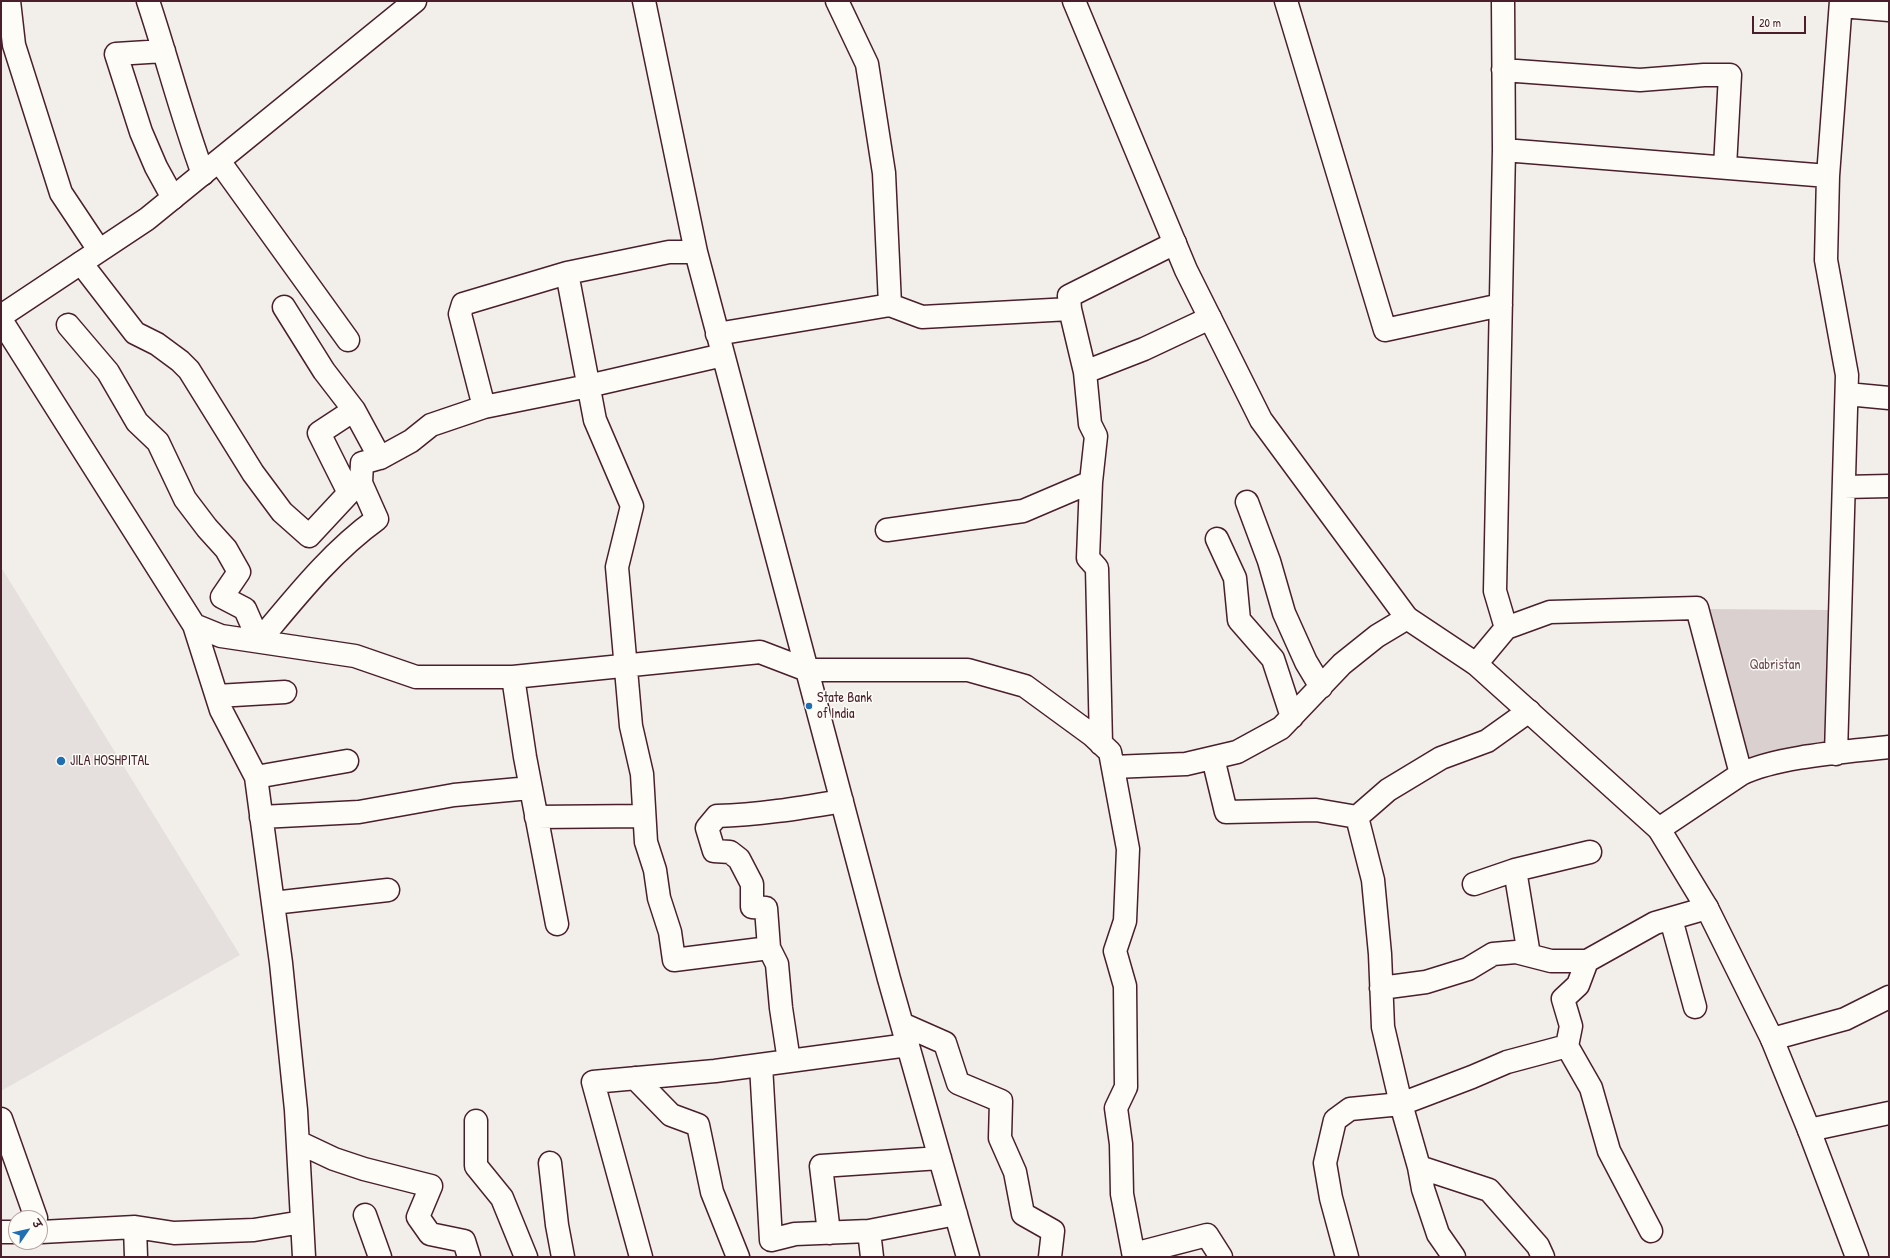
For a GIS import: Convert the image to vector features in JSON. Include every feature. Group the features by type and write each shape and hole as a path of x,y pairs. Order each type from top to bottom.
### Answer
{"street":[{"path":"9,1 14,45 61,194 100,250"},
{"path":"148,1 184,121 211,167 348,340"},
{"path":"1,316 147,219 415,1"},
{"path":"644,1 696,252 902,1024 956,1214 964,1256"},
{"path":"837,1 867,64 884,172 890,305"},
{"path":"1074,1 1186,270 1261,420 1407,618 1476,664 1659,829 1707,908 1772,1039 1809,1130 1857,1257"},
{"path":"1286,1 1385,330 1501,305"},
{"path":"1502,1 1504,150 1495,590 1506,628"},
{"path":"1836,754 1847,375 1826,260 1828,176 1841,3 1889,10"},
{"path":"164,51 116,54 141,132 156,167 173,198"},
{"path":"1503,70 1640,80 1704,75 1730,75 1725,167"},
{"path":"1504,150 1828,176"},
{"path":"1101,744 1097,568 1088,558 1091,482 1096,436 1090,424 1085,372 1070,309 1069,296 1175,243"},
{"path":"484,407 460,314 463,304 567,273 670,252 696,252"},
{"path":"81,263 135,333 157,344 180,361 189,370 253,473 282,512 309,536 349,493 319,433 354,410"},
{"path":"567,273 595,420 632,506 617,567 625,666 631,726 642,774 646,842 656,870 659,898 670,932 674,960 770,948"},
{"path":"717,334 890,305 922,317 1070,309"},
{"path":"284,307 324,371 354,410 380,458"},
{"path":"1085,372 1144,349 1210,318"},
{"path":"1,320 194,625 221,710 256,777 273,904 294,1087 304,1257"},
{"path":"68,325 108,372 136,422 158,442 184,499 226,549 239,572 222,597 245,608 259,641"},
{"path":"259,641 301,590 360,531 377,519 361,483 362,464 380,458 411,441 431,425 484,407 588,386 723,355"},
{"path":"1847,394 1889,398"},
{"path":"887,530 1023,511 1091,482"},
{"path":"1844,487 1889,486"},
{"path":"1247,502 1269,561 1284,614 1306,662 1321,687"},
{"path":"1217,539 1235,578 1239,620 1273,660 1292,717"},
{"path":"1476,664 1506,628 1550,612 1697,608 1741,774"},
{"path":"1113,767 1186,764 1237,752 1281,728 1342,664 1377,636 1407,618"},
{"path":"194,625 221,636 355,656 416,677 513,677 760,652 807,670 968,670 1025,686 1110,752 1113,767 1128,849 1125,921 1114,951 1125,986 1126,1087 1116,1108 1121,1144 1122,1194 1134,1256 1207,1236 1221,1257"},
{"path":"513,677 530,788 557,924"},
{"path":"216,696 285,692"},
{"path":"1357,817 1388,790 1441,758 1487,741 1529,711"},
{"path":"1659,829 1741,774 1751,769 1778,762 1889,747"},
{"path":"1213,758 1226,812 1316,810 1357,817"},
{"path":"256,777 347,761"},
{"path":"261,817 358,812 454,795 530,788"},
{"path":"789,1061 781,1008 777,964 770,948 766,908 752,907 752,884 739,859 730,852 714,851 707,828 717,816 758,813 842,801"},
{"path":"536,817 644,816"},
{"path":"1357,817 1372,880 1383,1027 1401,1104 1420,1167 1423,1189 1438,1234 1454,1257"},
{"path":"1474,884 1515,870 1590,852"},
{"path":"1515,870 1529,955"},
{"path":"273,904 388,890"},
{"path":"1381,988 1426,982 1468,969 1493,954 1516,952 1551,962 1586,961 1655,923 1707,908"},
{"path":"1671,919 1695,1007"},
{"path":"1586,961 1578,986 1563,999 1571,1026 1567,1046 1592,1088 1609,1151 1651,1231"},
{"path":"1772,1039 1845,1019 1889,997"},
{"path":"902,1024 945,1043 958,1083 1001,1101 1000,1138 1015,1172 1023,1214 1053,1231 1050,1257"},
{"path":"641,1257 593,1082 761,1065 908,1045"},
{"path":"1347,1257 1331,1198 1325,1163 1335,1120 1350,1109 1401,1104 1507,1062 1567,1046"},
{"path":"761,1065 771,1240 795,1234 869,1231 956,1214"},
{"path":"636,1078 671,1115 698,1125 712,1192 738,1257"},
{"path":"1809,1130 1889,1113"},
{"path":"1,1119 33,1210"},
{"path":"476,1121 476,1166 502,1198 526,1257"},
{"path":"298,1142 334,1159 364,1169 431,1186 418,1218 430,1234 464,1241 469,1257"},
{"path":"829,1233 822,1166 940,1158"},
{"path":"550,1163 557,1225 563,1257"},
{"path":"1420,1167 1489,1190 1538,1246 1544,1257"},
{"path":"365,1215 380,1257"},
{"path":"48,1228 135,1227 174,1232 254,1230 302,1222"},
{"path":"135,1227 136,1257"},
{"path":"869,1231 872,1257"}],"shaded area":[{"name":"JILA HOSHPITAL","path":"1,567 240,955 1,1091"}],"green space":[{"name":"Qabristan","path":"1704,609 1830,610 1829,748 1746,767"}],"place":[{"name":"State Bank of India","path":"809,706"},
{"name":"JILA HOSHPITAL","path":"61,761"}]}
